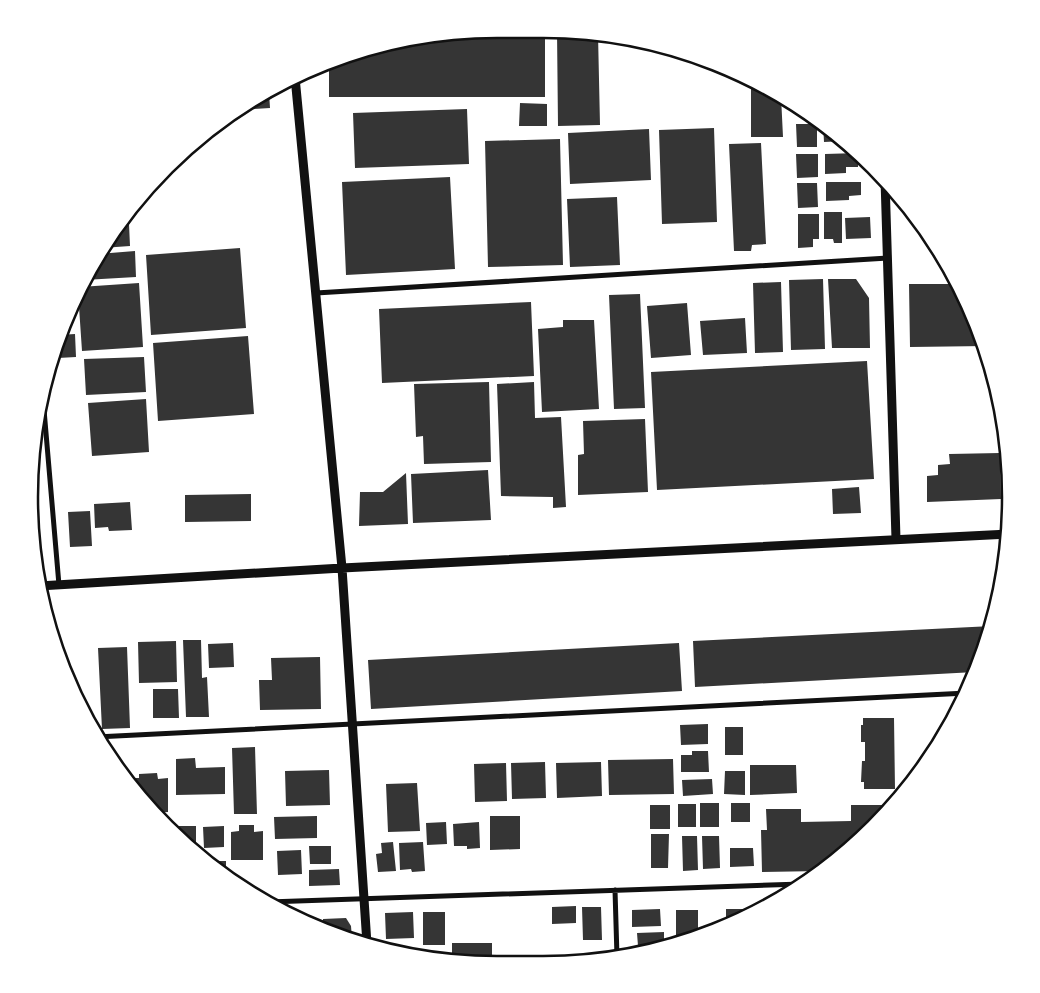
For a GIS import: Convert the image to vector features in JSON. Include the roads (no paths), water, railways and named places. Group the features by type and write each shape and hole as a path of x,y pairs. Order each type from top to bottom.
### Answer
{"street":[{"path":"296,84 342,568 368,937"},
{"path":"885,190 896,539"},
{"path":"316,293 888,258"},
{"path":"45,416 59,585"},
{"path":"46,586 342,568 1001,534"},
{"path":"105,737 958,693"},
{"path":"281,902 789,884"},
{"path":"615,890 618,950"}]}
